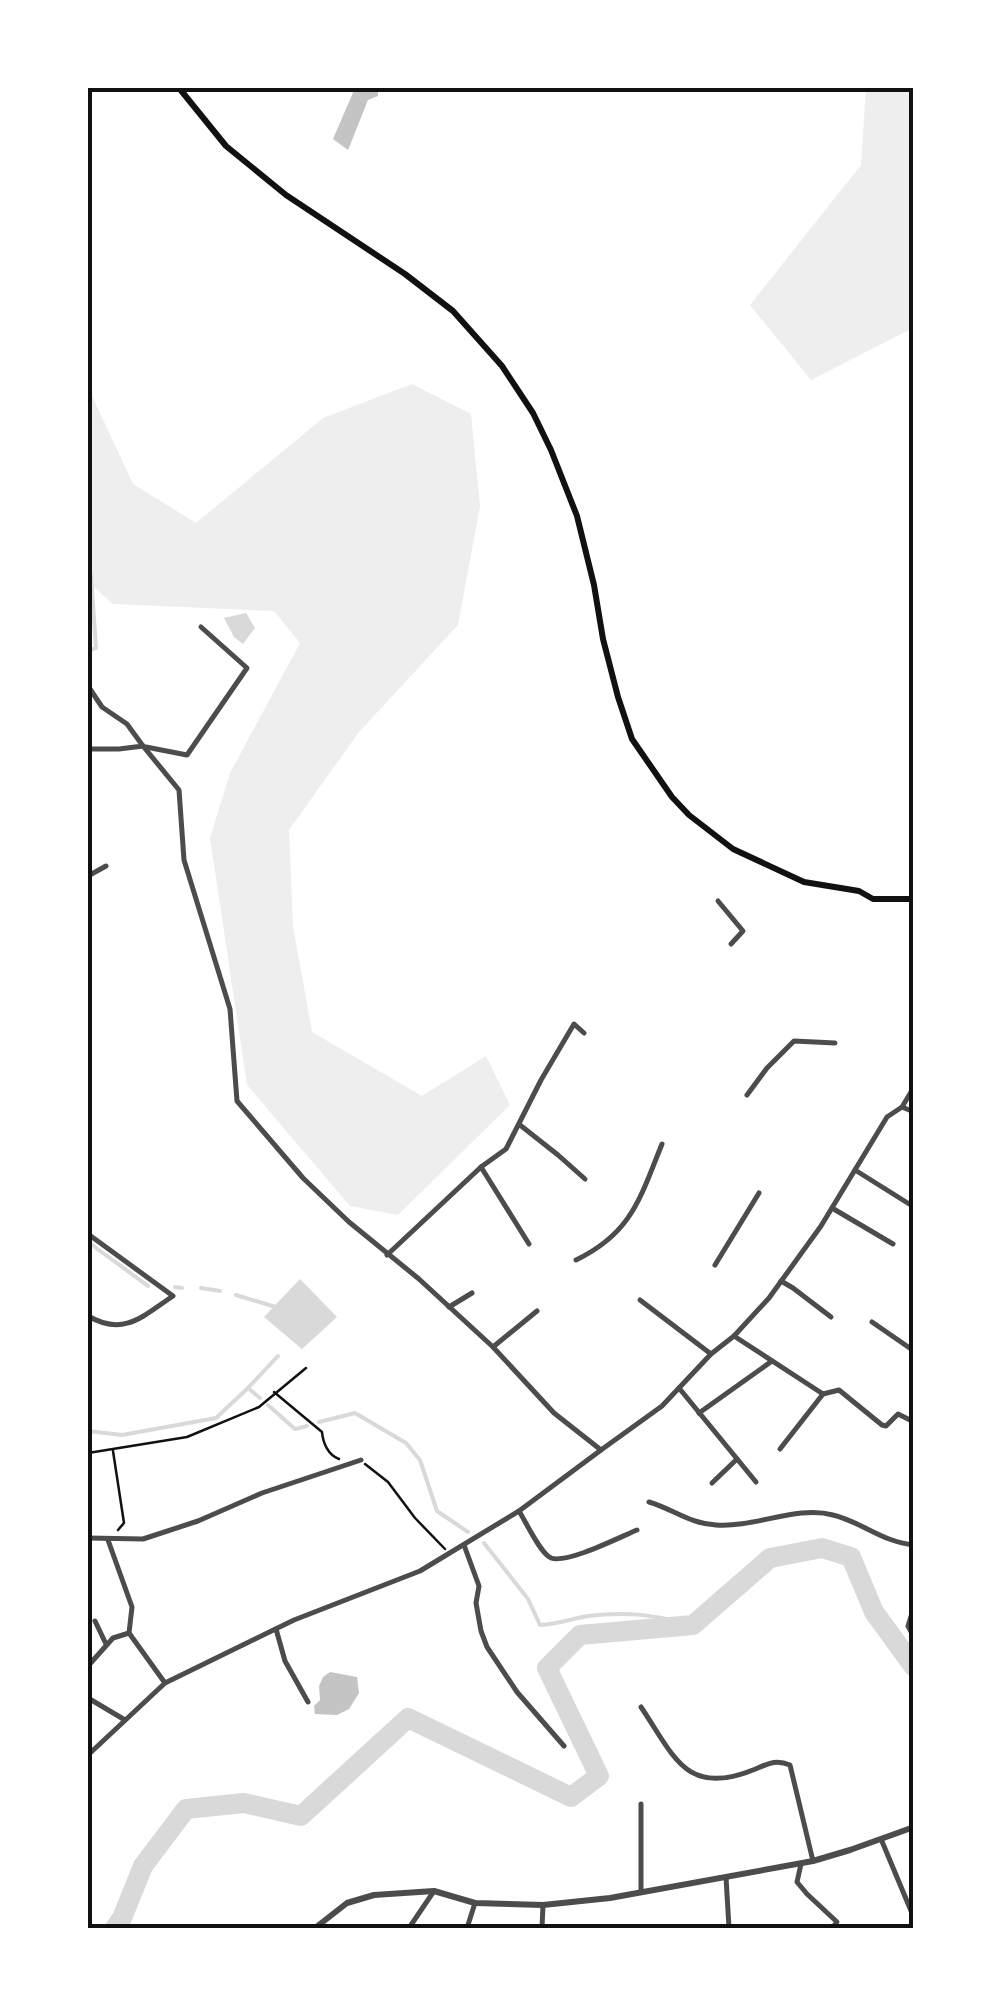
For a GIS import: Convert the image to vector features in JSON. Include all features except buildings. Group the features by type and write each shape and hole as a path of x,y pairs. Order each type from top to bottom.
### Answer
{"main road":[{"path":"179,88 226,146 286,195 405,274 453,311 502,366 533,413 577,516 603,639 632,739 672,797 733,849 804,882 858,891 872,899 914,899"}],"street":[{"path":"88,748 118,750 143,746 186,755 247,668 200,626"},
{"path":"88,686 102,707 126,724 179,790 184,860 230,1009 237,1101 303,1178 493,1346 554,1414 601,1450"},
{"path":"88,876 106,866"},
{"path":"718,901 744,931 731,944"},
{"path":"388,1255 480,1167 506,1149 574,1024 584,1032"},
{"path":"747,1095 794,1041 836,1043"},
{"path":"88,1755 166,1683 294,1620 420,1571 519,1511 662,1406 711,1354 734,1336 781,1281 832,1208 887,1117 902,1106 914,1087"},
{"path":"902,1106 914,1112"},
{"path":"520,1126 586,1180"},
{"path":"576,1260 598,1250 622,1227 640,1200 662,1144"},
{"path":"480,1167 529,1244"},
{"path":"855,1170 914,1206"},
{"path":"714,1265 759,1194"},
{"path":"832,1208 892,1244"},
{"path":"88,1234 173,1296 136,1321 117,1326 88,1316"},
{"path":"781,1281 831,1317"},
{"path":"449,1307 472,1293"},
{"path":"640,1300 711,1354"},
{"path":"493,1346 537,1310"},
{"path":"872,1322 914,1351"},
{"path":"734,1336 822,1394"},
{"path":"699,1412 772,1361"},
{"path":"679,1388 756,1482"},
{"path":"780,1448 822,1394 839,1390 886,1426 898,1414 914,1422"},
{"path":"712,1483 737,1459"},
{"path":"88,1538 142,1538 184,1526 262,1493 361,1460"},
{"path":"649,1502 696,1523 718,1526 752,1524 805,1513 831,1514 882,1538 914,1545"},
{"path":"519,1511 551,1558 564,1560 636,1530"},
{"path":"108,1540 132,1606 130,1632 166,1683"},
{"path":"464,1545 480,1586 476,1603 487,1647 517,1692 564,1746"},
{"path":"914,1607 908,1626 914,1637"},
{"path":"94,1620 106,1644"},
{"path":"276,1629 285,1661 308,1702"},
{"path":"88,1666 112,1638 130,1632"},
{"path":"88,1698 125,1720"},
{"path":"641,1708 688,1774 715,1778 740,1775 775,1761 790,1765 813,1861"},
{"path":"641,1804 641,1892"},
{"path":"315,1928 347,1903 374,1895 434,1891 475,1902 543,1905 610,1898 801,1864 914,1827"},
{"path":"881,1840 914,1918"},
{"path":"801,1864 797,1882 837,1922 832,1928"},
{"path":"726,1876 729,1928"},
{"path":"410,1928 434,1891"},
{"path":"467,1928 475,1902"},
{"path":"542,1928 543,1905"}],"path":[{"path":"88,1453 187,1437 259,1406 306,1368"},
{"path":"274,1392 322,1432 332,1457 342,1461"},
{"path":"108,1540 124,1523 112,1449"},
{"path":"361,1460 388,1482 414,1518 449,1554"}],"shaded area":[{"path":"866,88 913,88 913,328 811,380 750,305 861,165"},
{"path":"412,384 471,414 480,506 458,625 359,732 289,830 293,926 312,1032 422,1096 486,1056 510,1105 398,1215 350,1206 247,1085 210,838 230,773 300,643 274,611 113,604 88,582 88,387 133,484 196,523 323,418"},
{"path":"246,613 255,628 243,644 234,637 224,618"},
{"path":"300,1279 337,1317 302,1349 264,1317"}],"waterway":[{"path":"88,567 96,648 88,651"},
{"path":"88,1242 148,1286"},
{"path":"175,1287 182,1288"},
{"path":"201,1288 220,1291"},
{"path":"236,1295 279,1308"},
{"path":"248,1388 278,1356"},
{"path":"88,1431 122,1435 216,1418 248,1388 260,1398"},
{"path":"268,1405 295,1429 307,1426"},
{"path":"319,1422 355,1413 406,1443 420,1460 437,1511 468,1532"},
{"path":"484,1543 528,1599 540,1625 616,1614 653,1616 693,1625"},
{"path":"115,1928 143,1866 186,1809 244,1803 301,1816 408,1718 571,1797 599,1776 547,1668 580,1635 693,1625 770,1558 822,1548 851,1557 874,1612 914,1667"}]}
